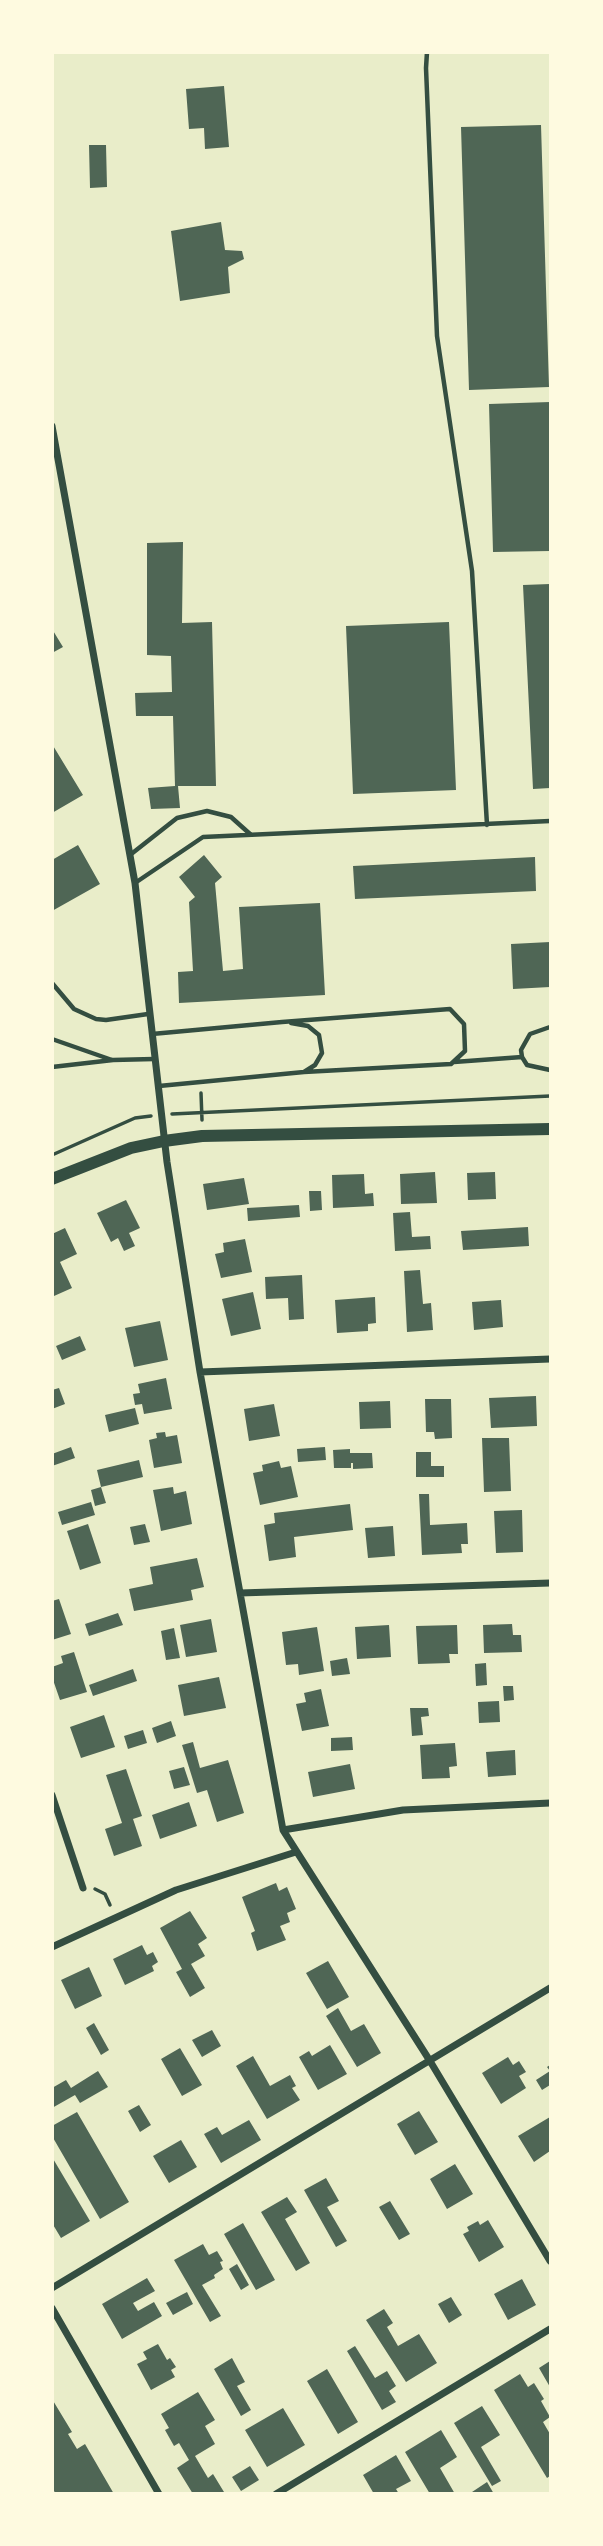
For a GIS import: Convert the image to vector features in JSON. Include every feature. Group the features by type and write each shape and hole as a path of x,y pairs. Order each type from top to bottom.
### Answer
{"main road":[{"path":"52,1179 131,1148 164,1140 228,1134 551,1129"}],"street":[{"path":"52,426 135,883 164,1140 200,1372 283,1830 430,2061 551,2261"},
{"path":"200,1372 551,1359"},
{"path":"240,1593 551,1583"},
{"path":"52,1796 81,1885"},
{"path":"283,1830 403,1810 551,1803"},
{"path":"52,1947 176,1890 296,1852"},
{"path":"52,2288 551,1988"},
{"path":"52,2308 159,2494"},
{"path":"276,2494 551,2329"}],"lane":[{"path":"427,52 437,336 472,572 488,825"},
{"path":"130,855 177,818 207,811 231,817 250,834"},
{"path":"135,883 203,837 551,821"},
{"path":"52,983 74,1009 96,1019 148,1014"},
{"path":"151,1034 450,1009 464,1024 464,1051 453,1062"},
{"path":"282,1021 308,1026 319,1035 322,1053 315,1065 304,1072"},
{"path":"551,1027 530,1034 521,1050 527,1065 551,1070"},
{"path":"52,1039 113,1060"},
{"path":"158,1086 304,1072 451,1064 522,1057"},
{"path":"52,1067 113,1060 154,1059"}],"path":[{"path":"52,1155 135,1118 551,1096"},
{"path":"81,1885 105,1894 117,1918"}],"building":[{"path":"224,86 229,147 205,149 204,128 189,129 186,89"},
{"path":"541,125 549,387 469,390 461,127"},
{"path":"89,145 106,145 107,187 90,188"},
{"path":"221,222 225,250 242,251 244,259 228,267 230,293 180,301 171,231"},
{"path":"550,402 550,551 493,552 489,404"},
{"path":"183,542 182,623 212,622 216,786 178,786 180,808 151,809 148,788 175,786 173,716 136,716 135,693 172,692 171,656 147,655 147,543"},
{"path":"550,584 550,788 533,789 523,585"},
{"path":"449,622 456,790 353,794 346,626"},
{"path":"52,629 63,647 52,653"},
{"path":"52,744 83,795 52,813"},
{"path":"78,845 100,884 52,911 52,860"},
{"path":"204,855 222,877 215,883 223,971 243,969 239,907 320,903 325,995 179,1003 178,972 193,971 189,902 195,897 179,877"},
{"path":"535,857 536,891 355,899 353,866"},
{"path":"550,942 550,987 513,989 511,944"},
{"path":"435,1172 437,1203 401,1204 400,1174"},
{"path":"495,1172 496,1199 468,1200 467,1173"},
{"path":"364,1174 365,1194 373,1193 374,1206 333,1208 332,1175"},
{"path":"244,1178 249,1204 207,1210 203,1184"},
{"path":"309,1191 321,1191 322,1210 310,1211"},
{"path":"126,1200 140,1228 129,1233 135,1246 124,1251 118,1238 111,1242 97,1213"},
{"path":"299,1205 300,1217 248,1221 247,1208"},
{"path":"410,1212 412,1237 430,1236 431,1249 395,1251 393,1213"},
{"path":"528,1227 529,1246 463,1250 461,1231"},
{"path":"65,1228 77,1254 60,1262 72,1288 54,1296 52,1234"},
{"path":"245,1239 252,1272 221,1278 215,1254 224,1252 223,1243"},
{"path":"420,1270 423,1304 431,1303 433,1330 407,1332 404,1271"},
{"path":"302,1275 304,1319 289,1320 288,1298 266,1299 265,1277"},
{"path":"253,1292 261,1329 231,1336 222,1299"},
{"path":"375,1297 376,1323 368,1324 368,1331 337,1333 335,1300"},
{"path":"501,1300 503,1327 474,1330 472,1302"},
{"path":"160,1321 168,1360 134,1367 125,1328"},
{"path":"80,1336 86,1350 62,1360 56,1346"},
{"path":"166,1378 172,1409 144,1414 142,1404 135,1405 133,1394 140,1393 138,1384"},
{"path":"59,1388 65,1404 52,1409 52,1390"},
{"path":"536,1396 537,1426 491,1428 489,1398"},
{"path":"425,1399 451,1399 452,1438 435,1439 434,1432 426,1432"},
{"path":"390,1401 391,1428 360,1429 359,1402"},
{"path":"274,1404 280,1436 249,1441 244,1409"},
{"path":"135,1408 139,1424 109,1432 105,1415"},
{"path":"165,1432 166,1437 177,1435 182,1463 154,1468 149,1440 157,1438 156,1433"},
{"path":"482,1438 509,1438 511,1491 484,1492"},
{"path":"71,1447 75,1458 52,1466 52,1454"},
{"path":"325,1447 326,1460 298,1462 297,1449"},
{"path":"350,1449 350,1453 372,1453 373,1468 353,1469 351,1463 351,1468 334,1468 333,1450"},
{"path":"416,1452 431,1452 431,1466 444,1466 444,1477 416,1477"},
{"path":"139,1460 143,1477 101,1487 97,1470"},
{"path":"279,1461 281,1468 291,1466 298,1497 260,1505 253,1473 263,1471 262,1465"},
{"path":"101,1487 106,1503 95,1506 91,1490"},
{"path":"173,1487 174,1494 186,1491 192,1524 161,1531 153,1490"},
{"path":"419,1494 429,1494 430,1525 467,1523 468,1544 461,1544 462,1553 422,1555"},
{"path":"91,1502 95,1515 62,1525 58,1512"},
{"path":"350,1504 353,1530 294,1537 296,1557 269,1561 264,1525 275,1523 274,1513"},
{"path":"522,1510 523,1552 496,1553 494,1511"},
{"path":"88,1524 101,1563 80,1570 67,1531"},
{"path":"145,1524 150,1542 134,1545 130,1527"},
{"path":"393,1526 395,1556 368,1558 365,1528"},
{"path":"197,1558 204,1587 191,1590 193,1600 134,1611 129,1589 153,1584 150,1567"},
{"path":"59,1599 71,1634 52,1640 52,1601"},
{"path":"118,1613 123,1625 89,1636 85,1624"},
{"path":"211,1619 217,1652 186,1657 180,1625"},
{"path":"512,1624 513,1635 521,1635 522,1652 484,1653 483,1625"},
{"path":"389,1625 391,1657 357,1659 355,1627"},
{"path":"457,1625 458,1654 449,1654 450,1663 418,1664 416,1626"},
{"path":"317,1627 324,1671 299,1675 298,1664 286,1665 282,1632"},
{"path":"174,1628 180,1658 166,1660 161,1631"},
{"path":"74,1652 87,1692 60,1700 52,1677 52,1667 63,1663 61,1656"},
{"path":"347,1658 350,1674 332,1676 330,1661"},
{"path":"486,1663 487,1685 476,1686 475,1664"},
{"path":"133,1669 137,1681 93,1696 89,1685"},
{"path":"219,1677 226,1708 184,1716 178,1685"},
{"path":"503,1686 513,1686 514,1700 504,1701"},
{"path":"321,1689 329,1726 302,1731 296,1704 306,1702 304,1693"},
{"path":"499,1701 500,1722 479,1723 478,1702"},
{"path":"410,1708 428,1708 429,1716 421,1717 423,1735 412,1736"},
{"path":"104,1715 115,1747 81,1758 70,1727"},
{"path":"171,1721 176,1736 157,1743 152,1728"},
{"path":"143,1730 147,1743 128,1749 124,1736"},
{"path":"352,1737 353,1750 331,1751 331,1738"},
{"path":"193,1742 200,1768 228,1760 244,1813 217,1822 207,1790 197,1793 182,1745"},
{"path":"455,1743 457,1766 449,1767 450,1778 422,1779 420,1745"},
{"path":"515,1750 516,1775 488,1777 486,1752"},
{"path":"350,1764 355,1789 313,1797 308,1772"},
{"path":"184,1767 190,1785 174,1789 169,1771"},
{"path":"126,1769 142,1816 133,1819 142,1846 114,1856 105,1829 122,1823 106,1775"},
{"path":"189,1802 197,1826 160,1839 152,1815"},
{"path":"276,1883 279,1891 287,1887 296,1909 287,1913 290,1922 280,1926 286,1940 257,1951 251,1933 255,1931 242,1897"},
{"path":"190,1911 207,1938 198,1944 205,1956 191,1964 205,1988 190,1997 176,1972 182,1969 160,1928"},
{"path":"142,1945 147,1955 153,1952 158,1962 152,1966 154,1971 125,1985 113,1959"},
{"path":"328,1961 349,1997 327,2009 306,1973"},
{"path":"89,1967 102,1996 75,2009 61,1980"},
{"path":"338,2008 351,2031 364,2024 381,2053 357,2067 326,2016"},
{"path":"94,2023 109,2050 101,2055 86,2028"},
{"path":"212,2030 221,2046 202,2057 192,2040"},
{"path":"330,2045 347,2074 318,2090 299,2057 309,2051 312,2056"},
{"path":"180,2048 202,2085 182,2096 161,2059"},
{"path":"253,2056 270,2086 290,2075 296,2086 292,2088 300,2100 267,2119 236,2066"},
{"path":"508,2057 513,2065 519,2061 526,2072 519,2076 526,2088 501,2104 482,2073"},
{"path":"98,2071 108,2087 80,2103 75,2095 52,2108 52,2088 66,2080 71,2088"},
{"path":"550,2071 550,2085 542,2090 536,2080"},
{"path":"139,2105 151,2125 140,2132 128,2111"},
{"path":"419,2111 438,2142 415,2155 397,2124"},
{"path":"77,2112 129,2202 100,2219 52,2136 52,2126"},
{"path":"550,2117 550,2151 534,2162 518,2136"},
{"path":"249,2120 261,2140 221,2163 204,2134 217,2127 222,2135"},
{"path":"181,2140 197,2167 169,2183 153,2156"},
{"path":"52,2157 90,2221 61,2238 52,2223"},
{"path":"455,2164 473,2194 447,2209 430,2179"},
{"path":"326,2178 339,2201 327,2207 347,2241 336,2247 304,2190"},
{"path":"287,2197 297,2212 285,2219 310,2263 296,2271 261,2212"},
{"path":"390,2201 410,2234 399,2240 379,2207"},
{"path":"488,2220 504,2247 479,2262 463,2234 469,2231 467,2227 478,2221 480,2225"},
{"path":"243,2223 275,2280 256,2290 224,2234"},
{"path":"203,2244 209,2255 217,2251 223,2261 220,2262 223,2269 214,2275 215,2278 202,2285 221,2316 210,2322 174,2260"},
{"path":"237,2264 249,2285 241,2290 229,2269"},
{"path":"147,2278 155,2291 133,2303 138,2311 154,2302 162,2316 122,2339 102,2304"},
{"path":"522,2279 536,2305 508,2320 494,2294"},
{"path":"187,2292 193,2304 173,2315 166,2303"},
{"path":"451,2297 462,2315 449,2323 438,2304"},
{"path":"384,2309 393,2323 387,2327 398,2346 419,2334 437,2363 406,2382 366,2320"},
{"path":"158,2344 167,2360 170,2358 176,2367 171,2370 175,2377 151,2390 137,2364 147,2359 143,2352"},
{"path":"355,2346 375,2378 387,2371 396,2386 389,2391 396,2402 382,2410 347,2351"},
{"path":"232,2358 245,2382 237,2386 251,2410 241,2416 214,2369"},
{"path":"550,2361 550,2387 539,2368"},
{"path":"327,2369 358,2422 338,2434 307,2381"},
{"path":"520,2374 528,2387 534,2383 544,2399 541,2401 550,2417 543,2422 550,2434 550,2476 547,2478 494,2390"},
{"path":"198,2392 215,2420 205,2426 215,2444 195,2456 208,2478 213,2474 224,2492 221,2494 193,2494 177,2468 189,2460 179,2443 174,2446 165,2430 169,2428 161,2414"},
{"path":"52,2399 72,2432 68,2434 77,2449 85,2444 114,2494 56,2494 52,2488"},
{"path":"482,2406 500,2435 481,2447 501,2481 492,2486 454,2423"},
{"path":"283,2408 305,2445 267,2467 245,2430"},
{"path":"441,2430 457,2457 440,2468 455,2494 430,2494 405,2452"},
{"path":"396,2455 411,2481 396,2489 399,2494 374,2494 363,2475"},
{"path":"250,2466 259,2480 241,2491 232,2477"},
{"path":"487,2482 494,2494 469,2494"}]}
